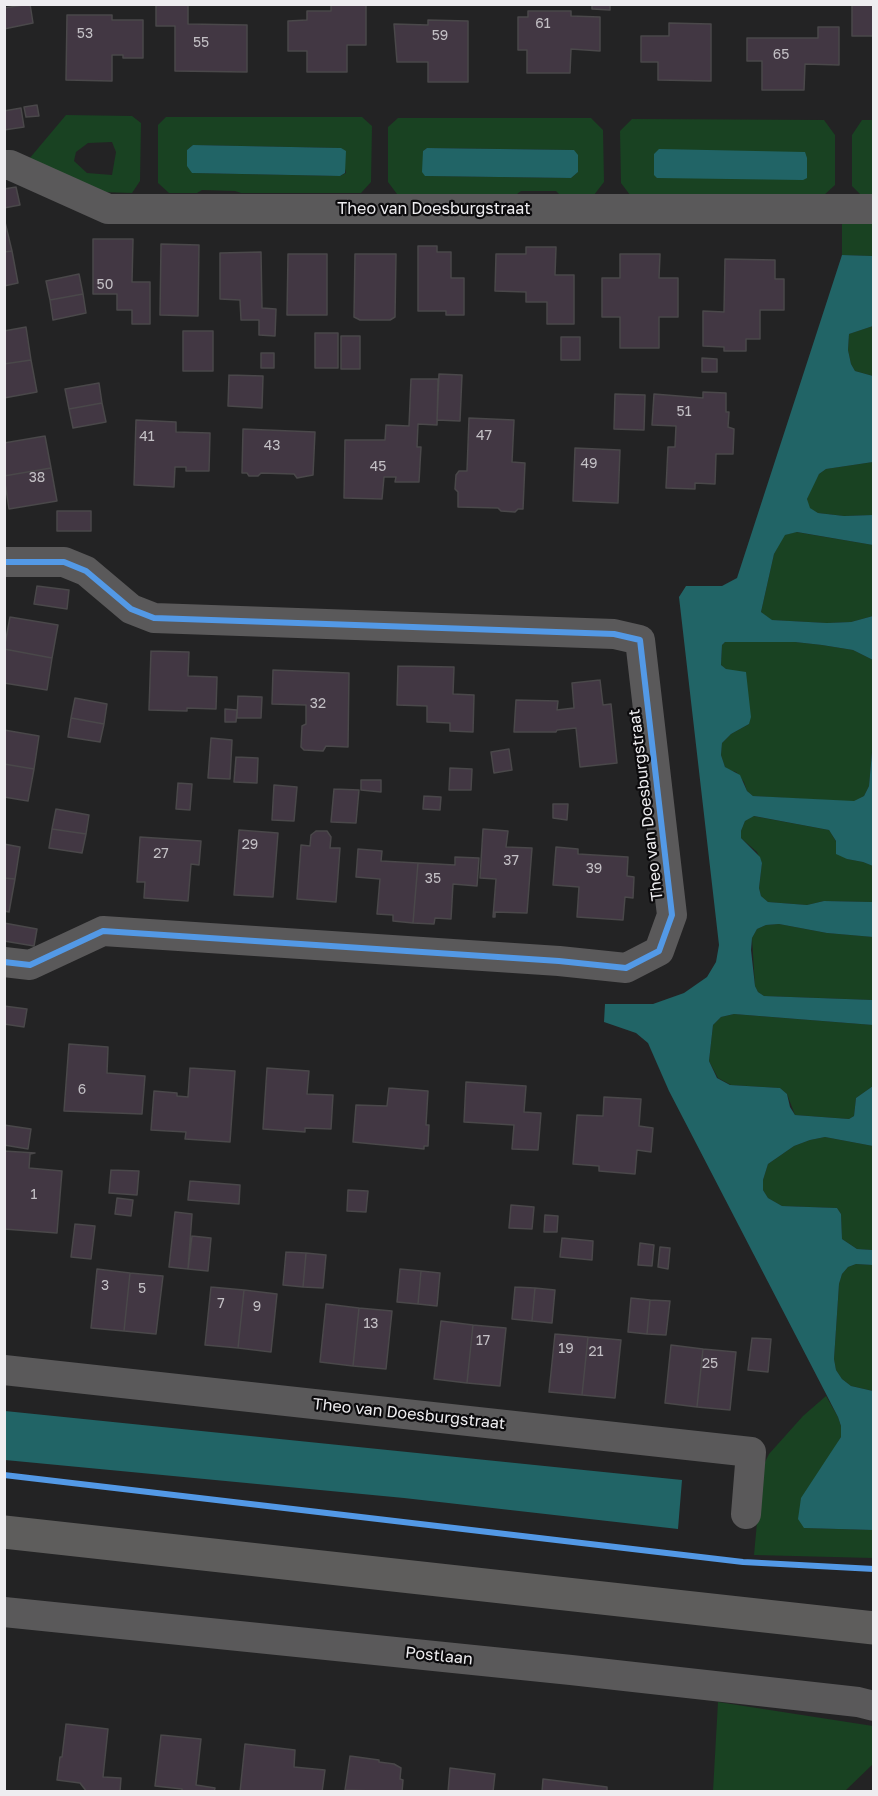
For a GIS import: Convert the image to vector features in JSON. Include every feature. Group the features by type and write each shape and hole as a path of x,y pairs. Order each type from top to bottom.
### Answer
{"street":[{"name":"Theo van Doesburgstraat","path":"4,165 10,165 108,208 873,209"},
{"name":"Theo van Doesburgstraat","path":"4,562 64,562 86,571 131,609 153,618 614,633 640,640 672,915 659,951 626,968 536,960 103,932 30,965 4,962"},
{"name":"Theo van Doesburgstraat","path":"4,1370 751,1452 746,1514"},
{"path":"4,1532 873,1628"},
{"name":"Postlaan","path":"4,1612 571,1670 858,1702 873,1706"}],"green space":[{"path":"66,115 132,116 141,123 140,181 132,193 101,192 29,159","holes":["112,142 116,152 112,175 87,173 74,161 76,152 88,143"]},
{"path":"166,117 362,117 372,126 371,182 361,193 241,193 202,190 197,193 169,193 158,183 158,125","holes":["193,145 340,148 346,173 340,176 192,173 187,150"]},
{"path":"398,118 591,118 603,130 604,182 594,195 560,195 556,191 521,191 517,194 397,194 388,182 388,127","holes":["427,148 574,150 578,172 571,178 426,176 423,151"]},
{"path":"632,119 824,120 835,135 835,185 823,196 630,195 621,183 620,131"},
{"path":"862,120 873,120 873,196 862,196 852,186 852,135"},
{"path":"842,221 873,221 873,256 842,255"},
{"path":"873,326 873,376 855,371 848,350 849,334"},
{"path":"873,462 873,515 844,516 818,513 809,508 807,499 819,474 826,469"},
{"path":"796,532 873,545 873,616 851,622 827,623 771,620 761,612 774,554 784,535"},
{"path":"725,642 795,642 822,645 853,650 873,660 873,741 869,786 864,796 855,801 838,801 753,796 747,791 744,782 736,772 725,767 721,755 722,743 731,734 749,724 726,669 721,665 722,645"},
{"path":"753,816 829,830 847,859 873,866 873,902 824,901 807,905 768,902 761,896 759,888 762,863 757,852 741,838 745,821"},
{"path":"779,924 827,933 874,937 873,1000 764,996 758,992 755,986 752,938 757,929 766,925"},
{"path":"734,1014 873,1025 873,1086 856,1098 854,1116 849,1119 795,1115 787,1094 780,1088 731,1085 718,1078 709,1061 713,1025 721,1017"},
{"path":"825,1137 873,1146 873,1250 857,1249 842,1239 841,1214 837,1208 782,1206 768,1198 763,1190 763,1180 768,1164 794,1146"},
{"path":"856,1264 873,1265 873,1391 851,1386 842,1379 836,1370 834,1359 839,1284 842,1274 848,1267"},
{"path":"826,1396 838,1417 841,1437 831,1454 804,1528 873,1530 873,1558 754,1555 762,1468 769,1454 803,1416"},
{"path":"718,1702 873,1726 873,1764 845,1791 713,1791"}],"water":[{"path":"193,145 341,148 346,151 345,173 340,176 192,173 187,166 187,150"},
{"path":"427,148 574,150 578,155 578,172 571,178 425,176 422,172 423,151"},
{"path":"659,149 805,152 807,178 803,180 657,178 654,175 654,154"},
{"path":"842,255 873,256 873,326 849,334 848,350 855,371 873,376 873,462 826,469 819,474 807,499 810,508 818,513 844,516 873,515 873,545 797,532 785,535 774,554 761,612 772,620 827,623 851,622 873,616 873,660 853,650 822,645 795,642 725,642 722,645 721,665 726,669 746,672 751,717 749,724 731,734 722,743 721,755 725,767 740,775 747,791 753,796 854,801 864,796 869,786 873,741 873,866 836,854 836,841 829,830 754,816 745,821 741,838 760,857 762,863 759,888 761,896 768,902 807,905 824,901 873,902 873,937 827,933 779,924 766,925 757,929 752,938 751,950 755,986 758,992 764,996 873,1000 873,1025 734,1014 721,1017 713,1025 709,1061 717,1078 730,1085 780,1088 787,1094 790,1107 795,1115 849,1119 854,1116 856,1098 873,1086 873,1146 825,1137 794,1146 768,1164 763,1180 763,1190 768,1198 782,1206 837,1208 841,1214 842,1239 857,1249 873,1250 873,1265 856,1264 848,1267 842,1274 839,1284 834,1359 836,1370 842,1379 851,1386 873,1391 873,1530 804,1528 798,1519 801,1498 841,1437 838,1417 669,1091 648,1043 636,1033 604,1022 605,1004 653,1004 684,993 707,977 716,962 719,945 679,597 686,586 722,586 737,578"},
{"path":"5,1411 682,1480 678,1529 404,1498 5,1460"}],"building":[{"path":"30,4 33,23 4,29 4,8"},
{"path":"156,4 188,4 188,24 247,25 247,72 175,71 175,26 156,26"},
{"path":"331,4 366,4 366,45 347,45 347,72 307,72 307,51 288,51 288,21 307,20 307,11 331,11"},
{"path":"592,4 610,4 610,10 592,9"},
{"path":"852,4 874,4 874,36 852,36"},
{"path":"528,11 571,11 571,16 600,17 600,51 571,49 570,73 527,73 527,50 518,50 518,17 528,17"},
{"path":"67,15 112,15 112,20 143,20 143,58 123,58 123,55 112,55 112,81 66,80"},
{"path":"428,20 468,21 468,82 428,82 428,62 397,62 394,24 428,25"},
{"path":"669,23 711,24 711,81 658,80 658,62 641,62 641,36 669,36"},
{"path":"818,27 839,27 839,65 805,64 804,90 762,90 762,61 747,61 747,38 818,38"},
{"path":"37,105 39,116 26,117 24,107"},
{"path":"21,108 24,127 4,130 4,111"},
{"path":"16,187 20,205 4,208 4,189"},
{"path":"4,218 12,251 4,252"},
{"path":"93,239 133,239 132,282 150,282 150,324 132,324 132,310 117,310 117,294 93,294"},
{"path":"161,244 199,245 198,316 160,315"},
{"path":"418,246 437,246 437,252 451,252 451,278 464,278 464,315 446,315 446,311 418,311"},
{"path":"526,247 556,247 555,275 574,275 574,324 547,324 547,302 526,302 526,292 495,291 496,254 526,254"},
{"path":"12,251 18,283 4,286 4,252"},
{"path":"261,252 262,308 276,309 275,336 259,335 259,320 241,320 240,300 220,299 220,253"},
{"path":"288,254 327,254 327,315 287,315"},
{"path":"355,254 396,254 395,317 390,320 360,320 354,317"},
{"path":"620,254 660,254 659,278 678,278 678,317 659,317 659,348 620,348 620,317 602,317 602,278 620,278"},
{"path":"725,259 775,260 775,279 784,279 784,310 760,310 760,339 746,339 746,351 724,351 724,347 703,346 703,311 724,312"},
{"path":"79,274 83,294 50,300 46,281"},
{"path":"83,294 86,313 53,320 50,300"},
{"path":"26,327 31,360 4,364 4,331"},
{"path":"183,331 213,331 213,371 183,371"},
{"path":"315,333 338,333 338,368 315,368"},
{"path":"341,336 360,336 360,369 341,369"},
{"path":"561,337 580,337 580,360 561,360"},
{"path":"261,353 274,353 274,368 261,368"},
{"path":"702,358 717,359 717,372 702,372"},
{"path":"31,360 37,392 4,398 4,364"},
{"path":"439,374 462,375 460,421 437,420"},
{"path":"229,375 263,376 262,408 228,406"},
{"path":"411,379 438,379 437,425 418,424 417,447 421,447 419,482 395,482 396,477 384,477 382,499 344,498 345,440 385,440 386,425 409,426"},
{"path":"99,383 102,403 69,409 65,389"},
{"path":"703,392 726,393 726,412 729,412 728,427 734,429 733,454 716,454 715,484 695,483 695,489 666,488 668,447 675,447 676,426 652,425 654,394 703,398"},
{"path":"615,394 645,395 644,430 614,429"},
{"path":"102,403 106,422 73,428 69,409"},
{"path":"469,418 514,420 512,462 525,463 523,509 515,512 501,511 498,508 458,507 458,492 455,489 456,475 459,471 467,471"},
{"path":"136,420 176,422 176,432 210,433 209,471 186,471 186,467 175,467 174,487 134,485"},
{"path":"243,429 315,432 313,475 297,478 294,474 261,473 258,476 249,476 247,473 242,473"},
{"path":"45,436 51,468 4,476 4,443"},
{"path":"575,448 620,450 618,503 573,501"},
{"path":"51,468 57,501 9,509 4,476"},
{"path":"57,511 91,511 91,531 57,531"},
{"path":"37,586 69,590 67,609 34,604"},
{"path":"10,617 58,625 52,658 4,649"},
{"path":"4,649 52,658 47,690 4,683"},
{"path":"151,651 189,652 188,676 217,677 216,709 149,710"},
{"path":"398,666 454,667 453,694 474,695 473,732 450,731 450,723 427,722 427,706 397,705"},
{"path":"273,670 349,673 348,747 326,746 323,751 304,750 301,747 302,726 306,724 306,705 272,704"},
{"path":"600,680 603,705 611,704 617,763 580,767 576,728 556,732 514,732 516,700 558,701 557,710 574,708 572,683"},
{"path":"238,696 262,697 261,718 237,718"},
{"path":"75,698 107,704 104,724 71,718"},
{"path":"225,709 237,710 236,722 225,722"},
{"path":"71,718 104,724 100,742 68,737"},
{"path":"4,730 39,736 34,769 4,764"},
{"path":"211,738 232,740 230,779 208,778"},
{"path":"509,749 512,770 494,773 491,752"},
{"path":"236,757 258,758 257,783 234,782"},
{"path":"4,764 34,769 28,801 4,797"},
{"path":"450,768 472,769 471,790 449,790"},
{"path":"361,780 381,780 381,792 361,790"},
{"path":"178,783 192,784 190,810 176,809"},
{"path":"274,785 297,787 294,821 272,820"},
{"path":"334,789 359,790 356,823 331,822"},
{"path":"424,796 441,797 440,810 423,809"},
{"path":"553,804 568,804 567,820 553,818"},
{"path":"56,809 89,815 86,834 52,829"},
{"path":"52,829 86,834 82,853 49,848"},
{"path":"483,829 508,831 506,847 532,848 527,913 495,912 495,917 493,917 496,879 480,878"},
{"path":"239,830 278,833 273,897 234,895"},
{"path":"316,831 327,831 331,837 330,848 340,848 336,902 297,899 301,845 310,846 311,835"},
{"path":"140,837 201,841 199,865 191,864 188,901 144,898 145,882 137,882"},
{"path":"4,844 20,847 15,879 4,878"},
{"path":"556,847 578,849 578,854 628,857 627,876 634,877 633,898 625,897 623,920 577,917 579,887 553,885"},
{"path":"358,849 382,851 381,861 418,863 413,923 393,921 393,915 377,914 380,879 356,877"},
{"path":"455,857 479,858 477,886 453,884 451,919 435,918 434,924 413,923 418,863 455,865"},
{"path":"4,878 15,879 9,912 4,911"},
{"path":"4,923 37,929 34,946 4,941"},
{"path":"4,1006 27,1009 24,1027 4,1024"},
{"path":"69,1044 108,1047 107,1073 145,1076 142,1114 64,1111"},
{"path":"190,1068 235,1071 230,1142 185,1139 186,1132 151,1130 154,1091 177,1093 177,1096 188,1097"},
{"path":"267,1068 309,1071 307,1094 333,1095 331,1129 305,1128 305,1132 263,1129"},
{"path":"466,1082 526,1086 524,1112 541,1113 538,1150 512,1149 514,1125 464,1122"},
{"path":"389,1088 428,1091 426,1125 429,1125 428,1146 424,1146 424,1149 353,1142 356,1105 387,1106"},
{"path":"604,1097 641,1099 639,1126 653,1128 651,1152 637,1150 635,1174 599,1171 599,1166 573,1164 577,1115 603,1116"},
{"path":"4,1125 31,1129 28,1149 4,1145"},
{"path":"4,1151 35,1153 30,1154 29,1168 62,1171 57,1233 4,1229"},
{"path":"111,1170 139,1171 137,1195 109,1193"},
{"path":"190,1181 240,1185 239,1204 188,1200"},
{"path":"348,1190 368,1191 366,1212 347,1211"},
{"path":"117,1198 133,1200 131,1216 115,1214"},
{"path":"511,1205 534,1207 532,1229 509,1228"},
{"path":"175,1212 192,1214 188,1269 169,1267"},
{"path":"545,1215 558,1216 557,1232 544,1232"},
{"path":"75,1224 95,1226 91,1259 71,1257"},
{"path":"192,1236 211,1238 208,1271 188,1269"},
{"path":"562,1238 593,1241 592,1260 560,1257"},
{"path":"640,1243 654,1245 652,1266 638,1265"},
{"path":"660,1247 670,1248 668,1269 658,1267"},
{"path":"286,1252 306,1253 303,1287 283,1285"},
{"path":"306,1253 326,1255 323,1288 303,1287"},
{"path":"97,1269 130,1273 124,1331 91,1328"},
{"path":"400,1269 421,1271 418,1304 397,1302"},
{"path":"421,1271 440,1273 437,1306 418,1304"},
{"path":"130,1273 163,1276 156,1334 124,1331"},
{"path":"211,1287 244,1290 238,1348 205,1345"},
{"path":"515,1287 535,1288 532,1321 512,1319"},
{"path":"535,1288 555,1290 552,1323 532,1321"},
{"path":"244,1290 277,1294 271,1352 238,1348"},
{"path":"631,1298 650,1300 647,1334 628,1332"},
{"path":"650,1300 670,1301 666,1335 647,1334"},
{"path":"326,1304 359,1308 353,1366 320,1362"},
{"path":"359,1308 392,1311 386,1369 353,1366"},
{"path":"441,1321 473,1325 467,1383 434,1379"},
{"path":"473,1325 506,1328 500,1386 467,1383"},
{"path":"555,1334 588,1337 582,1395 549,1392"},
{"path":"588,1337 621,1340 615,1398 582,1395"},
{"path":"752,1338 771,1339 768,1372 748,1370"},
{"path":"671,1345 703,1349 697,1407 665,1403"},
{"path":"703,1349 736,1352 730,1410 697,1407"},
{"path":"66,1724 108,1729 103,1777 121,1778 120,1792 87,1792 80,1783 57,1780"},
{"path":"161,1735 201,1739 196,1785 215,1788 214,1792 182,1792 182,1789 155,1786"},
{"path":"245,1744 295,1750 294,1767 325,1770 322,1792 240,1792"},
{"path":"350,1756 379,1760 379,1762 394,1764 401,1768 402,1792 345,1790"},
{"path":"450,1768 495,1774 493,1792 448,1792"},
{"path":"543,1779 607,1787 607,1792 542,1792"}],"cycle path":[{"path":"4,562 64,562 86,571 131,609 154,618 614,634 640,640 672,915 659,951 626,968 559,961 103,931 30,965 4,962"},
{"path":"4,1475 743,1562 874,1569"}]}
